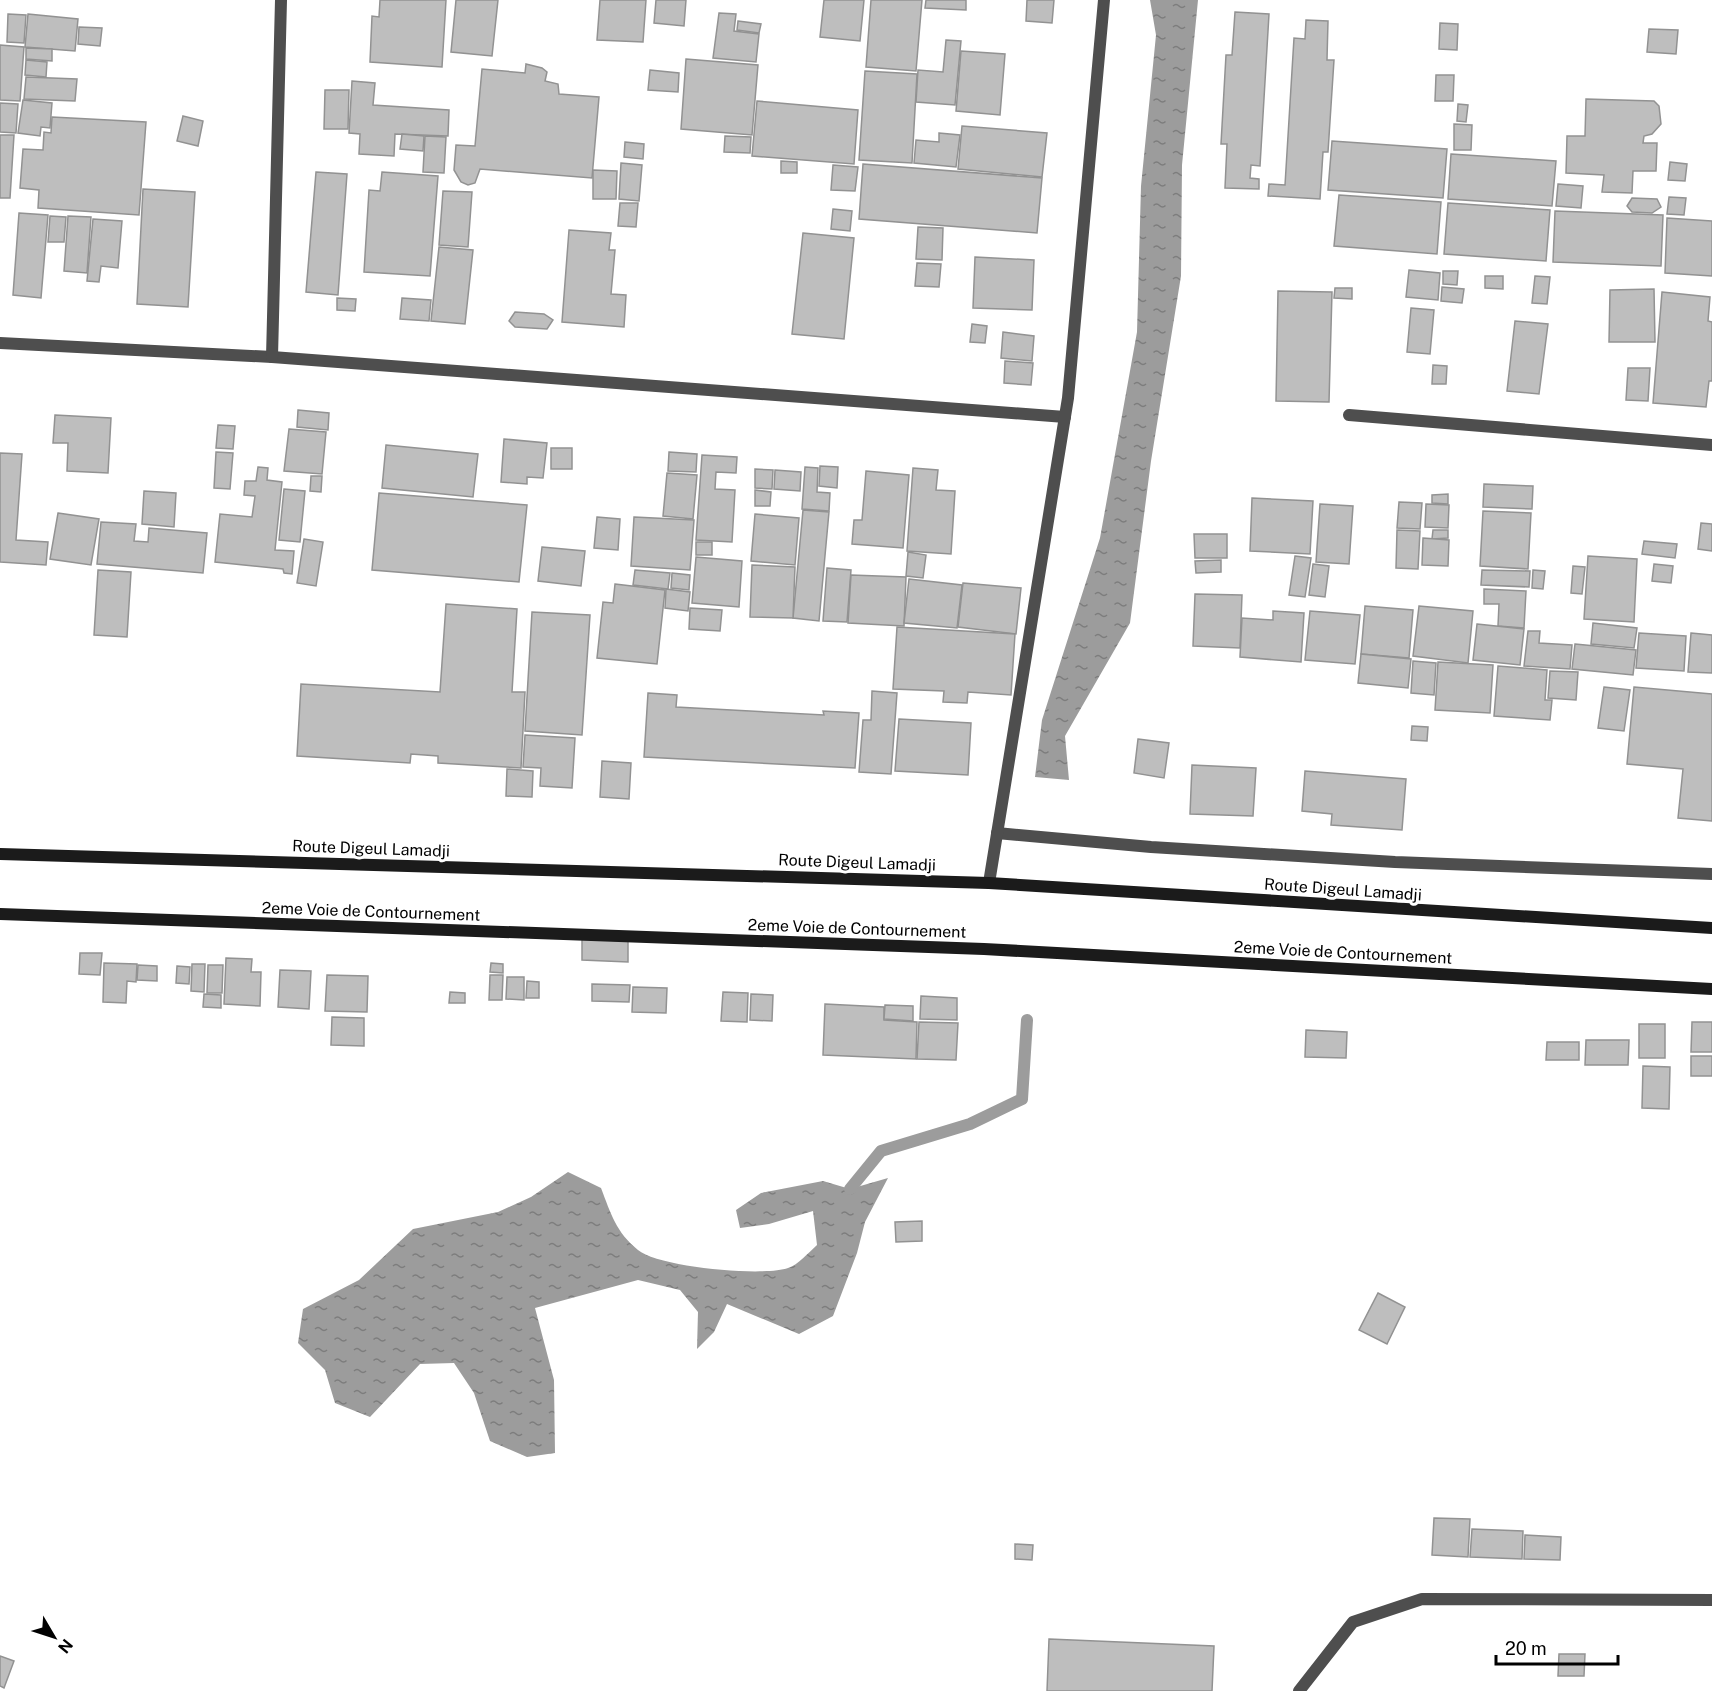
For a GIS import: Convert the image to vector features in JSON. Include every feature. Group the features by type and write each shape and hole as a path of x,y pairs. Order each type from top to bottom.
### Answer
{"main road":[{"name":"Route Digeul Lamadji","path":"0,854 989,883 1712,928"},
{"name":"2eme Voie de Contournement","path":"0,914 984,949 1712,988"}],"street":[{"path":"272,357 281,0"},
{"path":"989,883 1065,417 1104,0"},
{"path":"0,343 272,357 1065,417"},
{"path":"1349,415 1712,445"},
{"path":"997,833 1151,848 1395,862 1712,874"},
{"path":"1299,1691 1353,1622 1422,1599 1712,1600"}],"water":[{"path":"1150,0 1198,0 1182,165 1181,276 1151,461 1130,623 1065,736 1069,780 1035,777 1042,720 1100,538 1137,332 1141,186 1156,35"},
{"path":"568,1172 601,1188 619,1229 638,1250 649,1256 687,1266 734,1271 775,1271 788,1268 817,1245 813,1211 769,1224 740,1228 736,1210 761,1193 823,1181 850,1189 888,1178 865,1222 857,1253 833,1316 799,1334 727,1304 714,1332 697,1349 698,1312 680,1290 638,1280 535,1308 554,1380 555,1453 527,1457 490,1441 474,1393 454,1363 420,1364 370,1417 335,1403 325,1370 298,1343 303,1309 359,1280 413,1229 498,1212 531,1197"}],"building":[{"path":"380,0 446,0 442,67 370,62 372,16 379,17"},
{"path":"456,0 498,0 492,56 451,52"},
{"path":"600,0 646,0 643,42 597,40"},
{"path":"656,0 686,0 684,26 654,23"},
{"path":"824,0 864,0 860,41 820,37"},
{"path":"871,0 922,0 916,71 866,67"},
{"path":"926,0 966,0 966,10 925,8"},
{"path":"1027,0 1054,0 1052,23 1026,21"},
{"path":"1235,12 1269,14 1260,166 1251,165 1250,178 1259,179 1259,189 1225,188 1227,144 1221,144 1226,55 1232,55"},
{"path":"719,13 736,14 734,31 759,34 756,62 713,58"},
{"path":"8,14 26,15 24,43 7,42"},
{"path":"28,14 78,19 75,51 25,47"},
{"path":"1306,20 1328,21 1327,60 1334,60 1328,152 1323,152 1320,199 1268,196 1269,184 1285,185 1294,38 1305,39"},
{"path":"738,21 761,24 759,33 737,30"},
{"path":"1440,23 1458,24 1457,50 1439,49"},
{"path":"79,27 102,28 100,46 78,44"},
{"path":"1649,29 1678,30 1676,54 1647,52"},
{"path":"946,40 961,41 955,105 916,102 918,70 943,72"},
{"path":"0,45 24,47 20,101 0,100"},
{"path":"26,48 52,49 52,61 26,59"},
{"path":"961,51 1005,54 1000,115 956,111"},
{"path":"686,59 758,65 752,135 681,129"},
{"path":"26,60 47,62 46,77 25,75"},
{"path":"526,64 542,68 547,72 545,81 558,84 559,94 599,97 592,178 480,169 475,183 468,185 461,182 454,170 456,145 475,146 482,69 525,73"},
{"path":"650,70 679,73 678,92 648,90"},
{"path":"865,71 917,74 912,163 859,160"},
{"path":"1436,75 1454,75 1453,101 1435,101"},
{"path":"26,77 77,79 75,101 24,99"},
{"path":"352,81 375,83 373,105 449,110 448,136 395,134 394,156 359,154 360,134 349,133"},
{"path":"325,90 349,90 348,129 324,129"},
{"path":"1586,99 1654,101 1659,106 1661,124 1652,134 1644,136 1643,143 1657,143 1656,171 1633,171 1632,193 1602,192 1604,175 1566,173 1567,136 1585,136"},
{"path":"23,100 52,103 50,128 41,127 40,136 18,133"},
{"path":"757,101 858,110 854,164 752,156"},
{"path":"0,103 18,104 16,133 0,132"},
{"path":"1458,104 1468,105 1466,122 1457,121"},
{"path":"183,116 203,121 198,146 177,141"},
{"path":"52,117 146,122 139,215 38,208 39,190 20,188 23,149 43,150 44,132 51,133"},
{"path":"1454,124 1472,125 1471,150 1454,150"},
{"path":"962,126 1047,133 1042,177 958,169"},
{"path":"939,133 960,135 956,167 914,163 916,140 939,142"},
{"path":"402,134 424,136 423,151 400,149"},
{"path":"0,135 14,135 10,198 0,198"},
{"path":"425,136 446,137 444,173 423,172"},
{"path":"725,136 751,137 750,153 724,152"},
{"path":"1332,141 1447,149 1443,198 1328,190"},
{"path":"625,142 644,144 643,159 624,157"},
{"path":"1451,154 1556,161 1552,206 1448,199"},
{"path":"781,161 797,162 797,173 781,173"},
{"path":"1670,162 1687,164 1685,181 1668,180"},
{"path":"621,163 642,165 639,201 619,199"},
{"path":"863,164 1042,178 1037,233 859,219"},
{"path":"833,165 858,167 855,191 831,190"},
{"path":"593,170 617,171 616,199 593,199"},
{"path":"316,172 347,174 338,295 306,292"},
{"path":"382,172 438,176 430,276 364,272 369,190 380,191"},
{"path":"1558,184 1583,186 1581,208 1556,206"},
{"path":"143,189 195,192 188,307 137,304"},
{"path":"443,191 472,192 468,247 439,245"},
{"path":"1339,195 1441,202 1437,254 1334,246"},
{"path":"1669,197 1686,198 1684,215 1667,214"},
{"path":"1632,198 1657,199 1661,207 1652,213 1632,212 1627,206"},
{"path":"620,203 638,203 636,227 618,226"},
{"path":"1448,203 1550,210 1546,261 1444,254"},
{"path":"833,209 852,211 850,231 831,229"},
{"path":"1555,211 1663,215 1661,266 1553,262"},
{"path":"19,213 48,215 41,298 13,295"},
{"path":"50,216 66,217 64,242 48,242"},
{"path":"68,216 91,217 87,273 64,271"},
{"path":"1667,218 1712,221 1712,276 1665,273"},
{"path":"93,219 122,221 118,268 101,266 99,282 87,281"},
{"path":"918,227 943,228 942,260 916,259"},
{"path":"569,230 611,233 609,250 615,250 611,294 626,295 624,327 562,322"},
{"path":"803,233 854,238 844,339 792,334"},
{"path":"439,247 473,250 465,324 431,321"},
{"path":"975,257 1034,260 1032,310 973,308"},
{"path":"917,263 941,264 939,287 915,286"},
{"path":"1409,270 1440,273 1438,300 1406,297"},
{"path":"1443,271 1458,271 1457,285 1443,284"},
{"path":"1485,276 1503,276 1503,289 1485,288"},
{"path":"1535,276 1550,277 1547,304 1532,303"},
{"path":"1442,287 1464,289 1462,303 1441,301"},
{"path":"1335,288 1352,288 1352,299 1334,298"},
{"path":"1654,289 1655,342 1609,342 1610,290"},
{"path":"1278,291 1332,292 1329,402 1276,401"},
{"path":"1662,292 1710,297 1708,321 1712,322 1712,381 1709,381 1706,407 1653,403"},
{"path":"337,298 356,299 355,311 337,310"},
{"path":"402,298 431,300 429,321 400,319"},
{"path":"1411,308 1434,310 1430,354 1407,352"},
{"path":"515,312 544,314 553,320 547,329 515,327 509,321"},
{"path":"1515,321 1548,324 1539,394 1507,391"},
{"path":"972,324 987,326 985,343 970,342"},
{"path":"1003,332 1034,336 1032,361 1001,358"},
{"path":"1005,361 1033,363 1031,385 1004,383"},
{"path":"1433,365 1447,366 1446,384 1432,384"},
{"path":"1628,368 1650,368 1648,401 1626,400"},
{"path":"298,410 329,413 328,430 297,427"},
{"path":"55,415 111,418 108,473 67,471 68,443 53,443"},
{"path":"218,425 235,426 233,449 216,448"},
{"path":"289,429 326,432 322,474 284,471"},
{"path":"504,439 547,443 543,478 527,477 527,484 501,482"},
{"path":"386,445 478,454 473,497 382,488"},
{"path":"551,448 572,448 572,469 551,469"},
{"path":"216,452 233,453 230,489 214,488"},
{"path":"669,452 697,454 696,472 668,471"},
{"path":"0,453 22,454 16,540 48,542 46,565 0,562"},
{"path":"702,455 737,457 736,473 716,472 715,489 735,490 732,542 696,540"},
{"path":"820,466 838,467 837,488 819,486"},
{"path":"258,467 268,468 267,480 282,482 275,550 294,551 292,574 284,573 283,569 215,562 220,514 252,517 255,496 244,495 245,481 256,481"},
{"path":"805,467 818,468 817,492 830,493 829,511 802,509"},
{"path":"913,468 938,470 936,490 955,491 951,554 907,551"},
{"path":"755,469 773,470 772,489 755,488"},
{"path":"775,470 801,472 800,491 774,489"},
{"path":"866,471 909,475 903,548 852,544 854,520 862,520"},
{"path":"667,473 697,475 693,519 663,516"},
{"path":"311,476 322,476 321,492 310,491"},
{"path":"1484,484 1533,486 1532,509 1483,507"},
{"path":"284,489 305,491 300,542 279,540"},
{"path":"755,490 771,492 770,506 755,506"},
{"path":"144,491 176,493 174,527 142,524"},
{"path":"379,493 527,505 519,582 372,570"},
{"path":"1448,494 1448,504 1432,503 1432,495"},
{"path":"1252,498 1313,501 1310,554 1250,551"},
{"path":"1399,502 1422,503 1420,529 1397,528"},
{"path":"1320,504 1353,506 1349,564 1316,562"},
{"path":"1426,504 1449,505 1448,528 1425,527"},
{"path":"803,510 829,512 819,621 793,618"},
{"path":"1483,511 1531,513 1528,569 1480,566"},
{"path":"58,513 99,519 91,565 50,559"},
{"path":"755,514 799,518 795,565 751,561"},
{"path":"597,517 620,519 618,550 594,548"},
{"path":"634,517 694,520 690,570 631,566"},
{"path":"101,522 136,524 134,541 148,542 149,528 207,533 203,573 97,564"},
{"path":"1701,523 1712,524 1712,551 1698,549"},
{"path":"1397,530 1420,531 1418,569 1396,568"},
{"path":"1433,530 1448,530 1448,538 1432,539"},
{"path":"1194,534 1227,534 1227,558 1195,558"},
{"path":"1423,538 1449,540 1448,566 1422,565"},
{"path":"304,539 323,542 316,586 297,583"},
{"path":"1644,541 1677,544 1675,558 1642,554"},
{"path":"696,542 712,542 712,555 696,555"},
{"path":"542,547 585,551 581,586 538,581"},
{"path":"908,552 926,555 923,578 906,576"},
{"path":"1295,556 1311,558 1305,597 1289,595"},
{"path":"1588,556 1637,559 1634,622 1584,619"},
{"path":"696,557 742,561 739,607 692,603"},
{"path":"1221,560 1221,572 1196,573 1195,561"},
{"path":"1313,564 1329,566 1325,597 1309,595"},
{"path":"1654,564 1673,566 1671,583 1652,581"},
{"path":"752,565 795,567 793,618 750,617"},
{"path":"1573,566 1585,567 1582,594 1571,593"},
{"path":"827,568 851,570 847,622 823,621"},
{"path":"98,570 131,572 127,637 94,635"},
{"path":"635,570 670,573 668,589 633,585"},
{"path":"1482,570 1530,571 1529,587 1481,585"},
{"path":"1533,570 1545,571 1543,589 1532,588"},
{"path":"672,573 690,575 689,590 671,588"},
{"path":"851,575 906,577 904,626 848,623"},
{"path":"909,579 962,585 957,628 904,623"},
{"path":"963,583 1021,588 1016,634 958,627"},
{"path":"615,584 665,590 657,664 597,658 603,602 613,603"},
{"path":"666,589 690,592 688,611 665,608"},
{"path":"1484,589 1526,591 1524,628 1498,626 1499,604 1484,604"},
{"path":"1195,594 1242,595 1240,648 1193,646"},
{"path":"446,604 517,609 512,692 525,692 521,768 438,763 438,756 411,754 410,763 297,756 301,684 440,692"},
{"path":"1365,606 1413,610 1409,658 1361,654"},
{"path":"1419,606 1473,611 1468,663 1413,656"},
{"path":"690,608 722,610 720,631 689,629"},
{"path":"1273,611 1304,613 1301,662 1240,657 1242,618 1273,620"},
{"path":"1310,611 1360,615 1355,664 1305,660"},
{"path":"532,612 590,615 582,735 525,731"},
{"path":"1593,623 1637,628 1634,648 1591,644"},
{"path":"1477,624 1524,629 1520,665 1473,660"},
{"path":"897,627 1015,634 1011,695 968,692 967,703 943,702 944,691 893,689"},
{"path":"1528,631 1540,631 1539,643 1572,645 1570,669 1524,666"},
{"path":"1639,633 1686,636 1684,671 1636,668"},
{"path":"1691,633 1712,635 1712,673 1688,672"},
{"path":"1575,644 1636,650 1633,675 1572,669"},
{"path":"1361,654 1411,659 1408,688 1358,683"},
{"path":"1413,661 1436,663 1434,695 1411,693"},
{"path":"1438,662 1493,665 1490,713 1435,710"},
{"path":"1498,666 1547,670 1545,700 1552,700 1550,720 1494,716"},
{"path":"1550,671 1578,672 1576,700 1548,698"},
{"path":"1604,687 1630,690 1624,731 1598,728"},
{"path":"1634,687 1712,694 1712,821 1678,818 1683,769 1627,764"},
{"path":"872,691 897,693 891,774 859,772 863,720 871,720"},
{"path":"648,693 677,695 676,707 824,715 823,711 859,713 855,768 644,757"},
{"path":"899,719 971,723 968,775 895,771"},
{"path":"1412,726 1428,727 1427,741 1411,740"},
{"path":"525,735 575,738 572,788 540,786 541,768 523,767"},
{"path":"1138,739 1169,743 1164,778 1134,773"},
{"path":"602,761 631,763 629,799 600,797"},
{"path":"1192,765 1256,768 1253,816 1190,814"},
{"path":"507,769 533,771 532,797 506,796"},
{"path":"1305,771 1406,779 1402,830 1331,825 1332,814 1302,811"},
{"path":"582,939 628,941 628,962 582,960"},
{"path":"80,953 102,953 100,975 79,974"},
{"path":"226,958 252,959 251,972 261,972 260,1006 224,1004"},
{"path":"104,963 137,964 136,982 127,981 126,1003 103,1002"},
{"path":"491,963 503,964 503,973 490,972"},
{"path":"192,964 205,964 204,992 191,991"},
{"path":"138,965 157,966 157,981 137,980"},
{"path":"208,965 223,965 222,993 207,993"},
{"path":"177,966 190,967 189,984 176,983"},
{"path":"280,970 311,971 309,1009 278,1007"},
{"path":"327,975 368,976 367,1012 325,1011"},
{"path":"490,975 503,975 502,1000 489,1000"},
{"path":"507,977 524,977 524,1000 506,999"},
{"path":"527,981 539,982 539,998 526,998"},
{"path":"592,984 630,985 629,1002 592,1001"},
{"path":"633,987 667,988 666,1013 632,1012"},
{"path":"450,992 465,993 465,1003 449,1003"},
{"path":"723,992 748,993 747,1022 721,1021"},
{"path":"204,994 221,995 221,1008 203,1007"},
{"path":"751,994 773,995 772,1021 750,1020"},
{"path":"921,996 957,998 957,1020 920,1019"},
{"path":"825,1004 884,1007 884,1020 917,1022 916,1059 823,1055"},
{"path":"885,1005 913,1006 913,1021 884,1019"},
{"path":"332,1017 364,1018 364,1046 331,1045"},
{"path":"919,1022 958,1023 956,1060 917,1059"},
{"path":"1692,1022 1712,1022 1712,1052 1691,1052"},
{"path":"1639,1024 1665,1024 1665,1058 1639,1058"},
{"path":"1306,1030 1347,1032 1346,1058 1305,1057"},
{"path":"1586,1040 1629,1040 1628,1065 1585,1065"},
{"path":"1547,1042 1579,1042 1579,1060 1546,1060"},
{"path":"1691,1056 1712,1056 1712,1076 1691,1076"},
{"path":"1643,1066 1670,1067 1669,1109 1642,1108"},
{"path":"922,1221 922,1241 896,1242 895,1222"},
{"path":"1378,1293 1405,1307 1387,1344 1359,1330"},
{"path":"1434,1518 1470,1519 1468,1557 1432,1555"},
{"path":"1472,1529 1523,1531 1522,1559 1470,1557"},
{"path":"1525,1535 1561,1537 1560,1560 1524,1559"},
{"path":"1015,1544 1033,1545 1032,1560 1015,1559"},
{"path":"1049,1639 1214,1646 1212,1691 1047,1691"},
{"path":"1559,1654 1585,1654 1584,1676 1558,1676"},
{"path":"0,1656 14,1661 4,1688 0,1686"}],"waterway":[{"path":"850,1189 881,1151 970,1124 1022,1099 1027,1020"}]}
